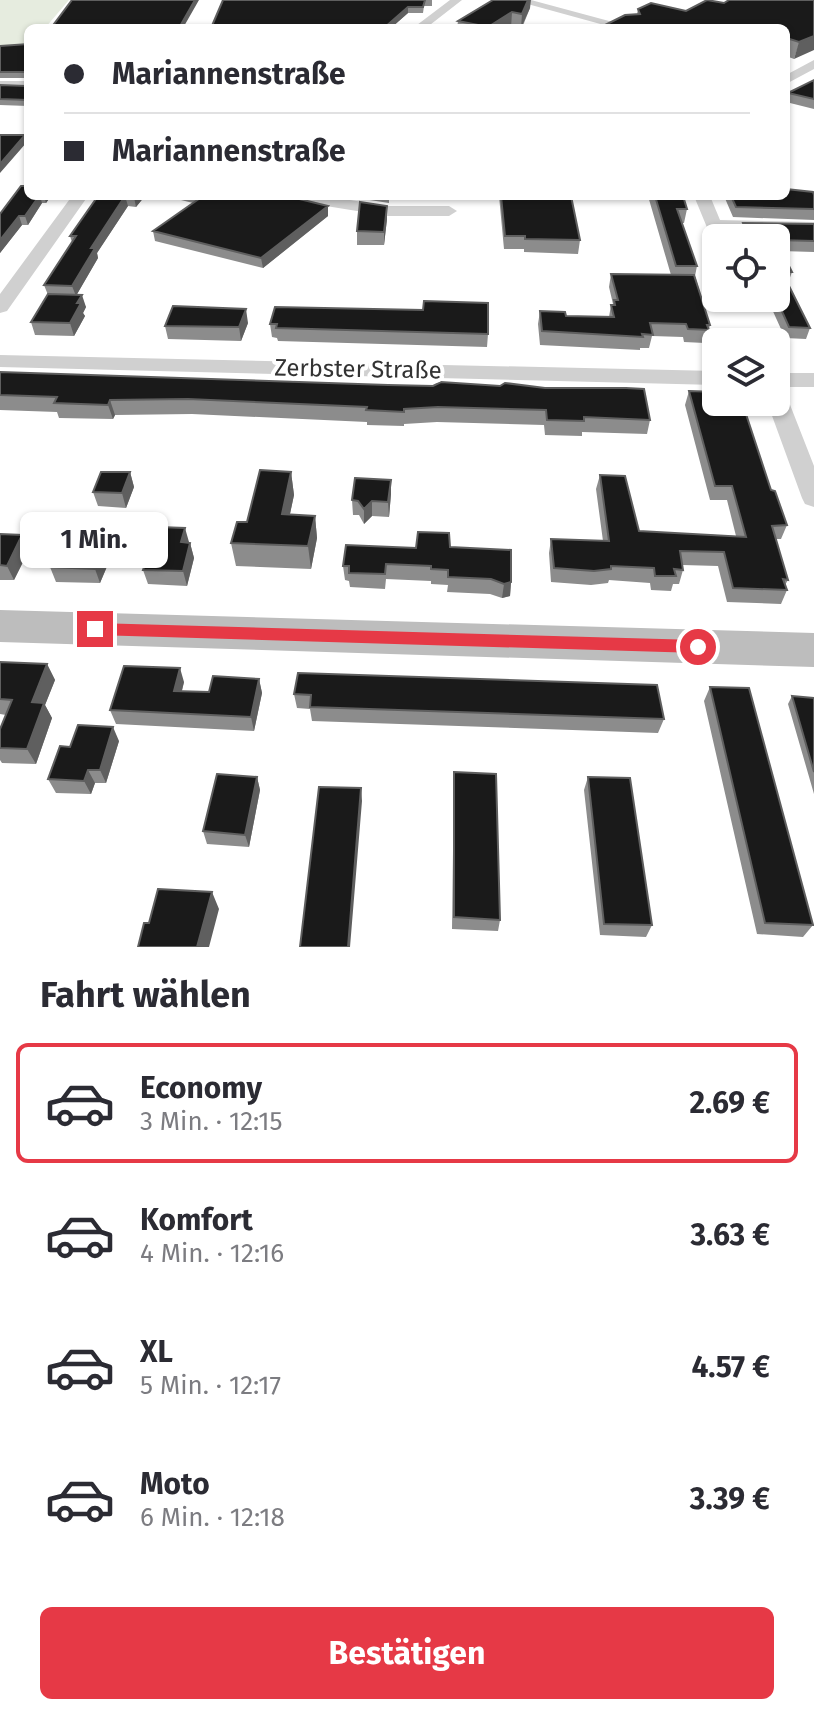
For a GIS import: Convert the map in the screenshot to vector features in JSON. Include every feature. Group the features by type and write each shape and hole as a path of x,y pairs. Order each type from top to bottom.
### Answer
{"street":[{"path":"424,24 457,0"},
{"path":"518,0 613,24"},
{"path":"790,65 811,68"},
{"path":"790,78 811,68"},
{"path":"0,85 24,85"},
{"path":"0,307 77,200"},
{"path":"320,200 388,211 449,211"},
{"path":"704,200 713,224"},
{"path":"790,228 814,227"},
{"name":"Zerbster Straße","path":"0,361 702,378"},
{"path":"790,380 814,380"},
{"path":"783,416 814,498"},
{"path":"0,626 814,650"}],"shaded area":[{"path":"0,0 69,0 48,24 24,24 24,48 0,49"}],"building":[{"path":"72,0 195,0 181,24 54,24"},
{"path":"223,0 425,0 423,7 408,7 389,24 213,24"},
{"path":"493,0 528,0 522,14 512,12 493,24 458,21"},
{"path":"707,0 724,3 729,0 814,0 814,36 799,42 790,39 790,24 607,24 625,15 640,14 638,9 651,3 686,11"},
{"path":"24,44 24,72 0,72 0,46"},
{"path":"814,80 814,99 790,92"},
{"path":"0,85 24,86 24,100 0,99"},
{"path":"0,135 24,135 24,136 0,164"},
{"path":"24,186 24,200 36,200 25,216 19,216 0,240 0,214"},
{"path":"790,189 813,192 814,195 814,209 736,207 733,200 790,200"},
{"path":"95,200 122,200 91,248 95,248 72,286 44,285 76,236 70,236"},
{"path":"197,200 303,200 328,206 261,258 153,231"},
{"path":"501,200 572,200 580,240 505,236"},
{"path":"656,200 684,200 687,209 677,209 697,266 676,266"},
{"path":"360,202 387,206 384,232 357,231"},
{"path":"743,223 814,224 814,241 790,240 790,224"},
{"path":"611,274 694,275 702,300 702,312 706,312 710,325 702,330 688,329 686,324 650,323 653,335 642,334 643,337 542,331 540,311 565,312 566,316 614,317 611,305 618,300"},
{"path":"790,288 810,328 789,327 782,312 790,312"},
{"path":"48,294 82,295 70,323 31,322"},
{"path":"424,301 488,303 488,334 276,328 277,324 270,324 275,307 423,310"},
{"path":"173,306 246,309 239,327 165,326"},
{"path":"0,372 388,385 433,386 441,382 500,386 505,383 545,388 644,389 650,420 584,417 584,421 547,420 546,410 438,407 404,409 404,412 366,410 367,407 188,399 110,400 108,405 54,403 57,397 0,395"},
{"path":"689,391 702,391 702,416 747,416 771,490 775,491 787,525 772,526 788,580 783,579 787,590 733,588 724,552 680,551 683,570 674,569 676,576 655,576 654,568 611,566 611,569 594,571 554,568 551,539 609,541 600,475 625,476 639,531 746,537 732,486 715,486"},
{"path":"260,470 291,472 282,514 315,516 308,546 231,543 237,522 247,522"},
{"path":"101,472 130,472 122,493 93,492"},
{"path":"355,478 391,480 388,502 372,501 364,509 358,501 352,500"},
{"path":"158,527 185,528 181,542 190,543 183,571 143,570"},
{"path":"418,532 449,533 450,547 511,550 511,582 504,584 491,579 448,577 448,570 431,569 431,566 386,564 385,574 349,573 349,566 343,566 346,545 416,548"},
{"path":"0,534 22,535 7,566 0,565"},
{"path":"62,541 106,543 95,569 50,567"},
{"path":"0,662 47,664 32,702 44,703 27,749 0,748 0,729 12,700 0,699"},
{"path":"124,666 180,668 174,691 209,692 213,676 259,679 251,717 110,710"},
{"path":"298,673 657,685 664,719 310,707 311,695 294,694"},
{"path":"710,687 749,688 813,925 765,923"},
{"path":"792,696 814,698 814,772"},
{"path":"78,725 113,727 100,770 88,770 84,781 48,779 60,746 70,747"},
{"path":"454,772 496,774 500,920 454,917"},
{"path":"217,774 257,777 245,835 203,831"},
{"path":"588,777 630,778 652,925 604,924"},
{"path":"319,787 361,788 348,947 300,947"},
{"path":"158,889 212,892 197,947 138,947 144,923 149,923"}],"route":[{"path":"95,629 698,647"}]}
